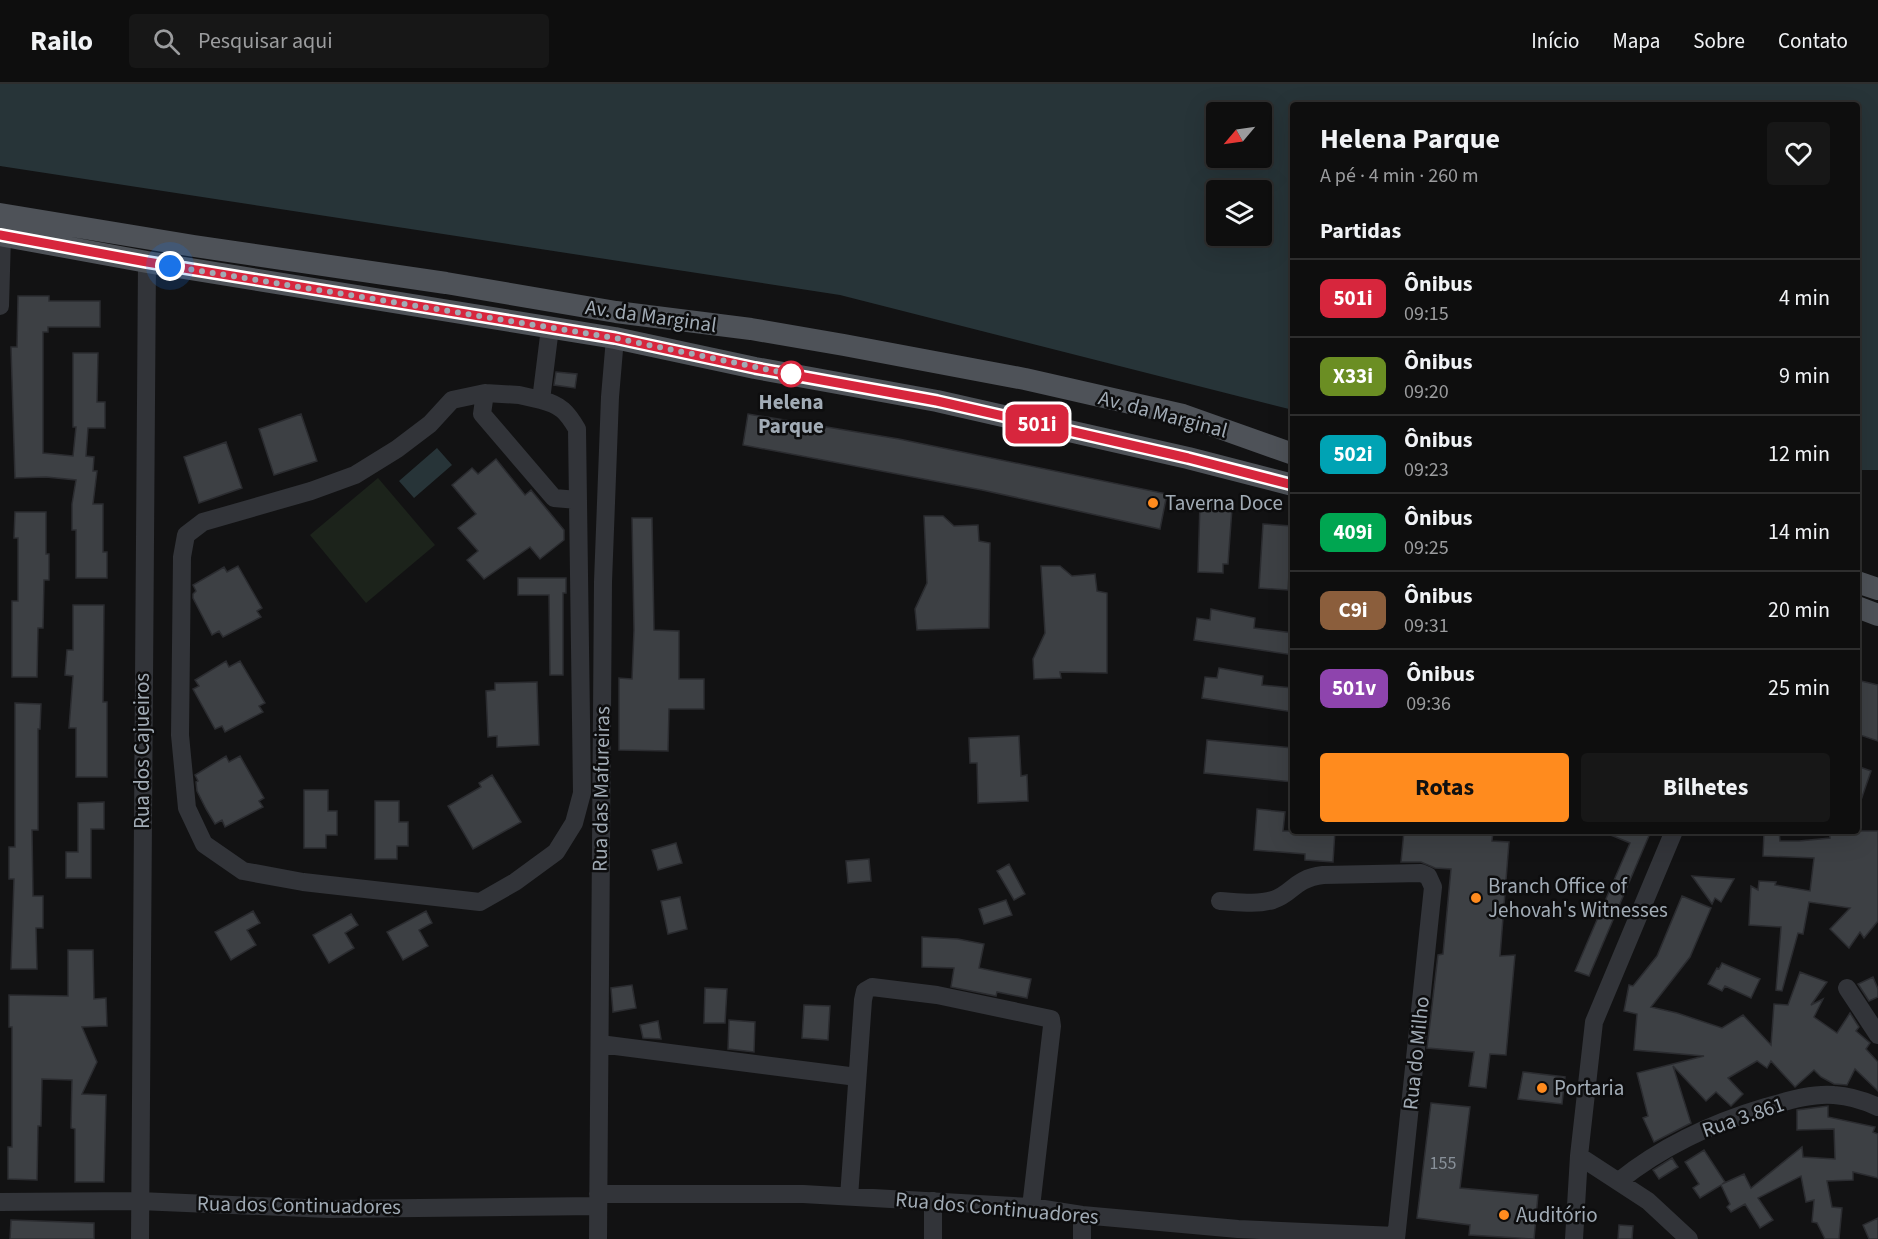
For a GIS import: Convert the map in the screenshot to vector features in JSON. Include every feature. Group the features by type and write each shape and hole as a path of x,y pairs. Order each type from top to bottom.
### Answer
{"main road":[{"name":"Av. da Marginal","path":"1,228 147,262 615,338 755,368 937,401 1188,458 1290,484"},
{"name":"Av. da Marginal","path":"1,228 194,246 446,283 616,312 752,329 1024,379 1183,415 1290,453"},
{"path":"1860,583 1878,589"},
{"path":"1860,608 1878,615"}],"street":[{"path":"0,306 1,228"},
{"name":"Rua dos Cajueiros","path":"140,1239 147,262"},
{"path":"541,400 550,328"},
{"name":"Rua das Mafureiras","path":"598,1239 603,582 610,397 615,338"},
{"path":"485,393 482,414 554,498 578,500"},
{"path":"485,393 519,395 556,404 566,411 577,429 582,793 574,823 556,852 515,882 480,902 303,882 243,871 204,844 187,808 180,735 182,557 186,535 203,522 311,491 355,475 422,430 452,400 485,393"},
{"path":"1574,1239 1579,1156 1594,1022 1673,834"},
{"name":"Rua do Milho","path":"1220,901 1261,903 1274,900 1307,877 1421,873 1428,876 1433,887 1396,1238"},
{"path":"849,1197 863,1000 865,991 869,987 937,995 1051,1019 1053,1026 1031,1206"},
{"path":"1847,988 1878,1035"},
{"path":"600,1044 857,1077"},
{"name":"Rua 3.861","path":"1619,1181 1646,1159 1682,1138 1728,1118 1777,1104 1832,1095 1860,1099 1878,1107"},
{"path":"1579,1156 1648,1201 1689,1239"},
{"name":"Rua dos Continuadores","path":"0,1202 139,1201 329,1209 803,1194 1031,1206 1082,1215 1238,1234 1396,1238"},
{"path":"933,1201 933,1239"},
{"path":"1082,1215 1082,1239"}],"shaded area":[{"path":"0,84 1878,84 1878,470 1860,470 1860,102 1290,102 1290,409 840,295 0,166"},
{"path":"437,448 452,465 414,498 399,481"},
{"path":"378,478 435,545 366,603 310,535"}],"building":[{"path":"18,296 49,296 49,301 100,301 100,327 48,327 48,332 43,332 43,453 73,456 76,427 73,427 73,353 98,353 97,402 105,402 105,428 88,428 86,456 94,457 93,471 97,471 93,504 103,504 103,552 107,552 107,578 76,578 76,530 72,530 72,504 76,480 46,477 15,478 11,347 17,347"},
{"path":"556,372 577,374 575,388 554,385"},
{"path":"301,414 317,461 274,475 259,429"},
{"path":"748,414 899,439 1167,494 1160,529 982,490 743,445"},
{"path":"226,442 242,488 199,503 184,457"},
{"path":"496,459 525,495 531,490 564,530 564,540 540,559 530,547 484,579 467,560 478,551 458,528 476,514 452,485 472,468 478,474"},
{"path":"1200,502 1225,503 1225,508 1232,508 1228,564 1223,564 1223,573 1198,572"},
{"path":"15,512 46,512 46,554 49,554 49,580 44,580 43,628 38,628 37,677 12,677 12,601 18,601 18,538 14,538"},
{"path":"924,516 943,516 954,526 978,525 979,541 990,543 989,628 917,630 915,609 927,583"},
{"path":"632,518 652,518 654,630 679,631 679,679 704,679 704,709 669,709 668,751 619,750 619,678 632,679 634,630"},
{"path":"1263,524 1290,526 1288,590 1259,588"},
{"path":"238,566 262,608 257,611 261,617 223,637 219,631 212,635 193,598 196,591 193,585 224,567 227,572"},
{"path":"1041,566 1060,566 1072,576 1095,574 1097,591 1107,593 1107,673 1060,672 1061,678 1034,679 1033,659 1045,633"},
{"path":"518,578 566,578 566,593 563,593 563,675 550,675 549,595 518,595"},
{"path":"73,605 104,605 103,702 107,702 107,777 76,777 76,728 69,728 73,676 65,675 67,650 73,650"},
{"path":"1211,609 1255,618 1254,628 1290,633 1290,655 1194,640 1197,618 1210,620"},
{"path":"226,661 229,667 240,661 265,703 259,706 263,712 225,732 222,726 215,729 193,689 199,686 195,680"},
{"path":"1219,668 1263,676 1262,685 1290,688 1290,712 1202,698 1205,677 1217,678"},
{"path":"1860,681 1878,685 1878,741 1860,735"},
{"path":"537,682 539,745 497,747 497,736 488,737 486,691 495,690 495,683"},
{"path":"15,703 41,704 40,729 38,729 38,830 32,830 33,896 43,896 43,928 36,928 37,969 11,969 14,879 9,879 9,847 15,847"},
{"path":"1019,736 1021,776 1027,775 1028,801 978,803 977,763 970,763 969,738"},
{"path":"1207,740 1290,748 1290,782 1204,773"},
{"path":"226,756 229,762 240,756 264,798 259,801 263,807 225,827 222,820 215,824 206,809 197,791 196,782 198,781 195,775"},
{"path":"1860,767 1871,771 1860,803"},
{"path":"492,775 521,822 473,849 448,806 481,787 479,783"},
{"path":"304,790 328,790 328,811 337,811 337,835 326,835 326,848 304,848"},
{"path":"375,801 399,801 399,822 408,822 408,846 397,846 397,859 375,859"},
{"path":"104,802 104,829 91,829 91,878 66,878 66,852 78,852 78,803"},
{"path":"1257,809 1285,812 1283,831 1290,831 1290,834 1335,834 1333,862 1305,860 1305,854 1254,850"},
{"path":"1860,831 1878,831 1878,921 1864,938 1860,932 1849,948 1830,929 1850,908 1809,902 1803,934 1798,933 1782,991 1776,990 1781,927 1749,925 1751,886 1758,890 1759,881 1776,882 1775,885 1810,891 1814,858 1763,856 1764,834 1779,834 1780,841 1799,841 1830,838 1829,834 1860,834"},
{"name":"Branch Office of Jehovah's Witnesses","path":"1404,834 1493,834 1492,841 1509,842 1500,956 1515,955 1506,1055 1490,1054 1486,1088 1469,1086 1474,1052 1427,1048 1438,955 1443,954 1451,869 1435,868 1421,862 1401,862"},
{"path":"1608,834 1650,834 1589,976 1575,971 1630,843"},
{"path":"676,843 682,863 658,870 652,850"},
{"path":"869,859 871,881 848,883 846,861"},
{"path":"1009,864 1025,894 1014,900 997,871"},
{"path":"1692,876 1734,879 1721,902 1715,898 1712,904"},
{"path":"1682,896 1711,908 1690,957 1651,1007 1722,1028 1743,1015 1771,1045 1774,1004 1788,1005 1800,972 1827,982 1811,1005 1823,999 1814,1017 1837,1033 1850,1013 1859,1027 1856,1031 1870,1043 1866,1049 1878,1062 1878,1091 1855,1069 1847,1085 1834,1084 1814,1070 1795,1087 1771,1061 1767,1068 1757,1061 1728,1078 1743,1094 1731,1106 1716,1092 1706,1101 1673,1066 1691,1123 1654,1142 1643,1118 1648,1116 1637,1073 1704,1056 1634,1050 1637,1014 1624,1011 1629,985 1633,986 1657,956"},
{"path":"680,897 687,929 668,934 661,901"},
{"path":"1006,900 1012,915 984,924 979,909"},
{"path":"253,911 260,923 247,930 256,945 231,960 215,932"},
{"path":"426,911 432,923 419,930 428,946 403,960 387,932"},
{"path":"351,914 358,925 345,933 354,948 329,963 313,935"},
{"path":"922,937 958,939 984,944 979,968 1031,979 1027,998 997,992 996,996 951,987 954,968 922,967"},
{"path":"68,950 93,950 94,999 106,998 107,1026 82,1027 97,1062 82,1094 106,1095 104,1182 75,1182 75,1129 71,1128 72,1080 42,1079 37,1180 8,1179 8,1147 12,1147 12,1027 9,1027 9,995 68,996"},
{"path":"1722,963 1760,979 1751,998 1725,986 1722,991 1708,984"},
{"path":"1873,977 1878,989 1878,997 1869,1001 1858,984"},
{"path":"632,985 636,1008 613,1012 611,988"},
{"path":"705,988 727,989 725,1023 704,1023"},
{"path":"804,1005 830,1006 828,1040 802,1038"},
{"path":"729,1020 755,1022 754,1052 728,1049"},
{"path":"658,1021 661,1039 643,1038 640,1025"},
{"name":"Portaria","path":"1523,1072 1565,1077 1562,1104 1518,1099"},
{"path":"1431,1103 1470,1107 1460,1188 1538,1195 1534,1239 1469,1235 1470,1225 1417,1218"},
{"path":"1828,1106 1828,1117 1875,1127 1873,1132 1878,1134 1878,1178 1853,1172 1853,1180 1827,1181 1832,1207 1842,1208 1839,1239 1825,1239 1817,1223 1812,1222 1814,1200 1806,1202 1801,1176 1758,1198 1773,1220 1760,1228 1745,1204 1731,1212 1727,1207 1730,1204 1721,1185 1700,1198 1693,1188 1699,1184 1685,1162 1704,1150 1725,1182 1722,1184 1744,1174 1751,1188 1802,1147 1803,1157 1835,1159 1834,1129 1797,1130 1797,1110"},
{"path":"1672,1158 1678,1167 1659,1179 1653,1170"},
{"path":"1878,1218 1878,1239 1869,1239 1863,1225"},
{"path":"11,1220 94,1223 94,1239 10,1239"},
{"path":"1619,1225 1633,1226 1632,1239 1618,1239"}],"bus line":[{"name":"501i","path":"0,235 147,262 615,338 755,368 937,401 1188,458 1290,484"}],"place":[{"name":"Helena Parque","path":"791,374"},
{"name":"Taverna Doce","path":"1153,503"},
{"name":"Branch Office of Jehovah's Witnesses","path":"1476,898"},
{"name":"Portaria","path":"1542,1088"},
{"name":"Auditório","path":"1504,1215"}],"route":[{"path":"170,266 615,338 794,375 791,374"}]}
